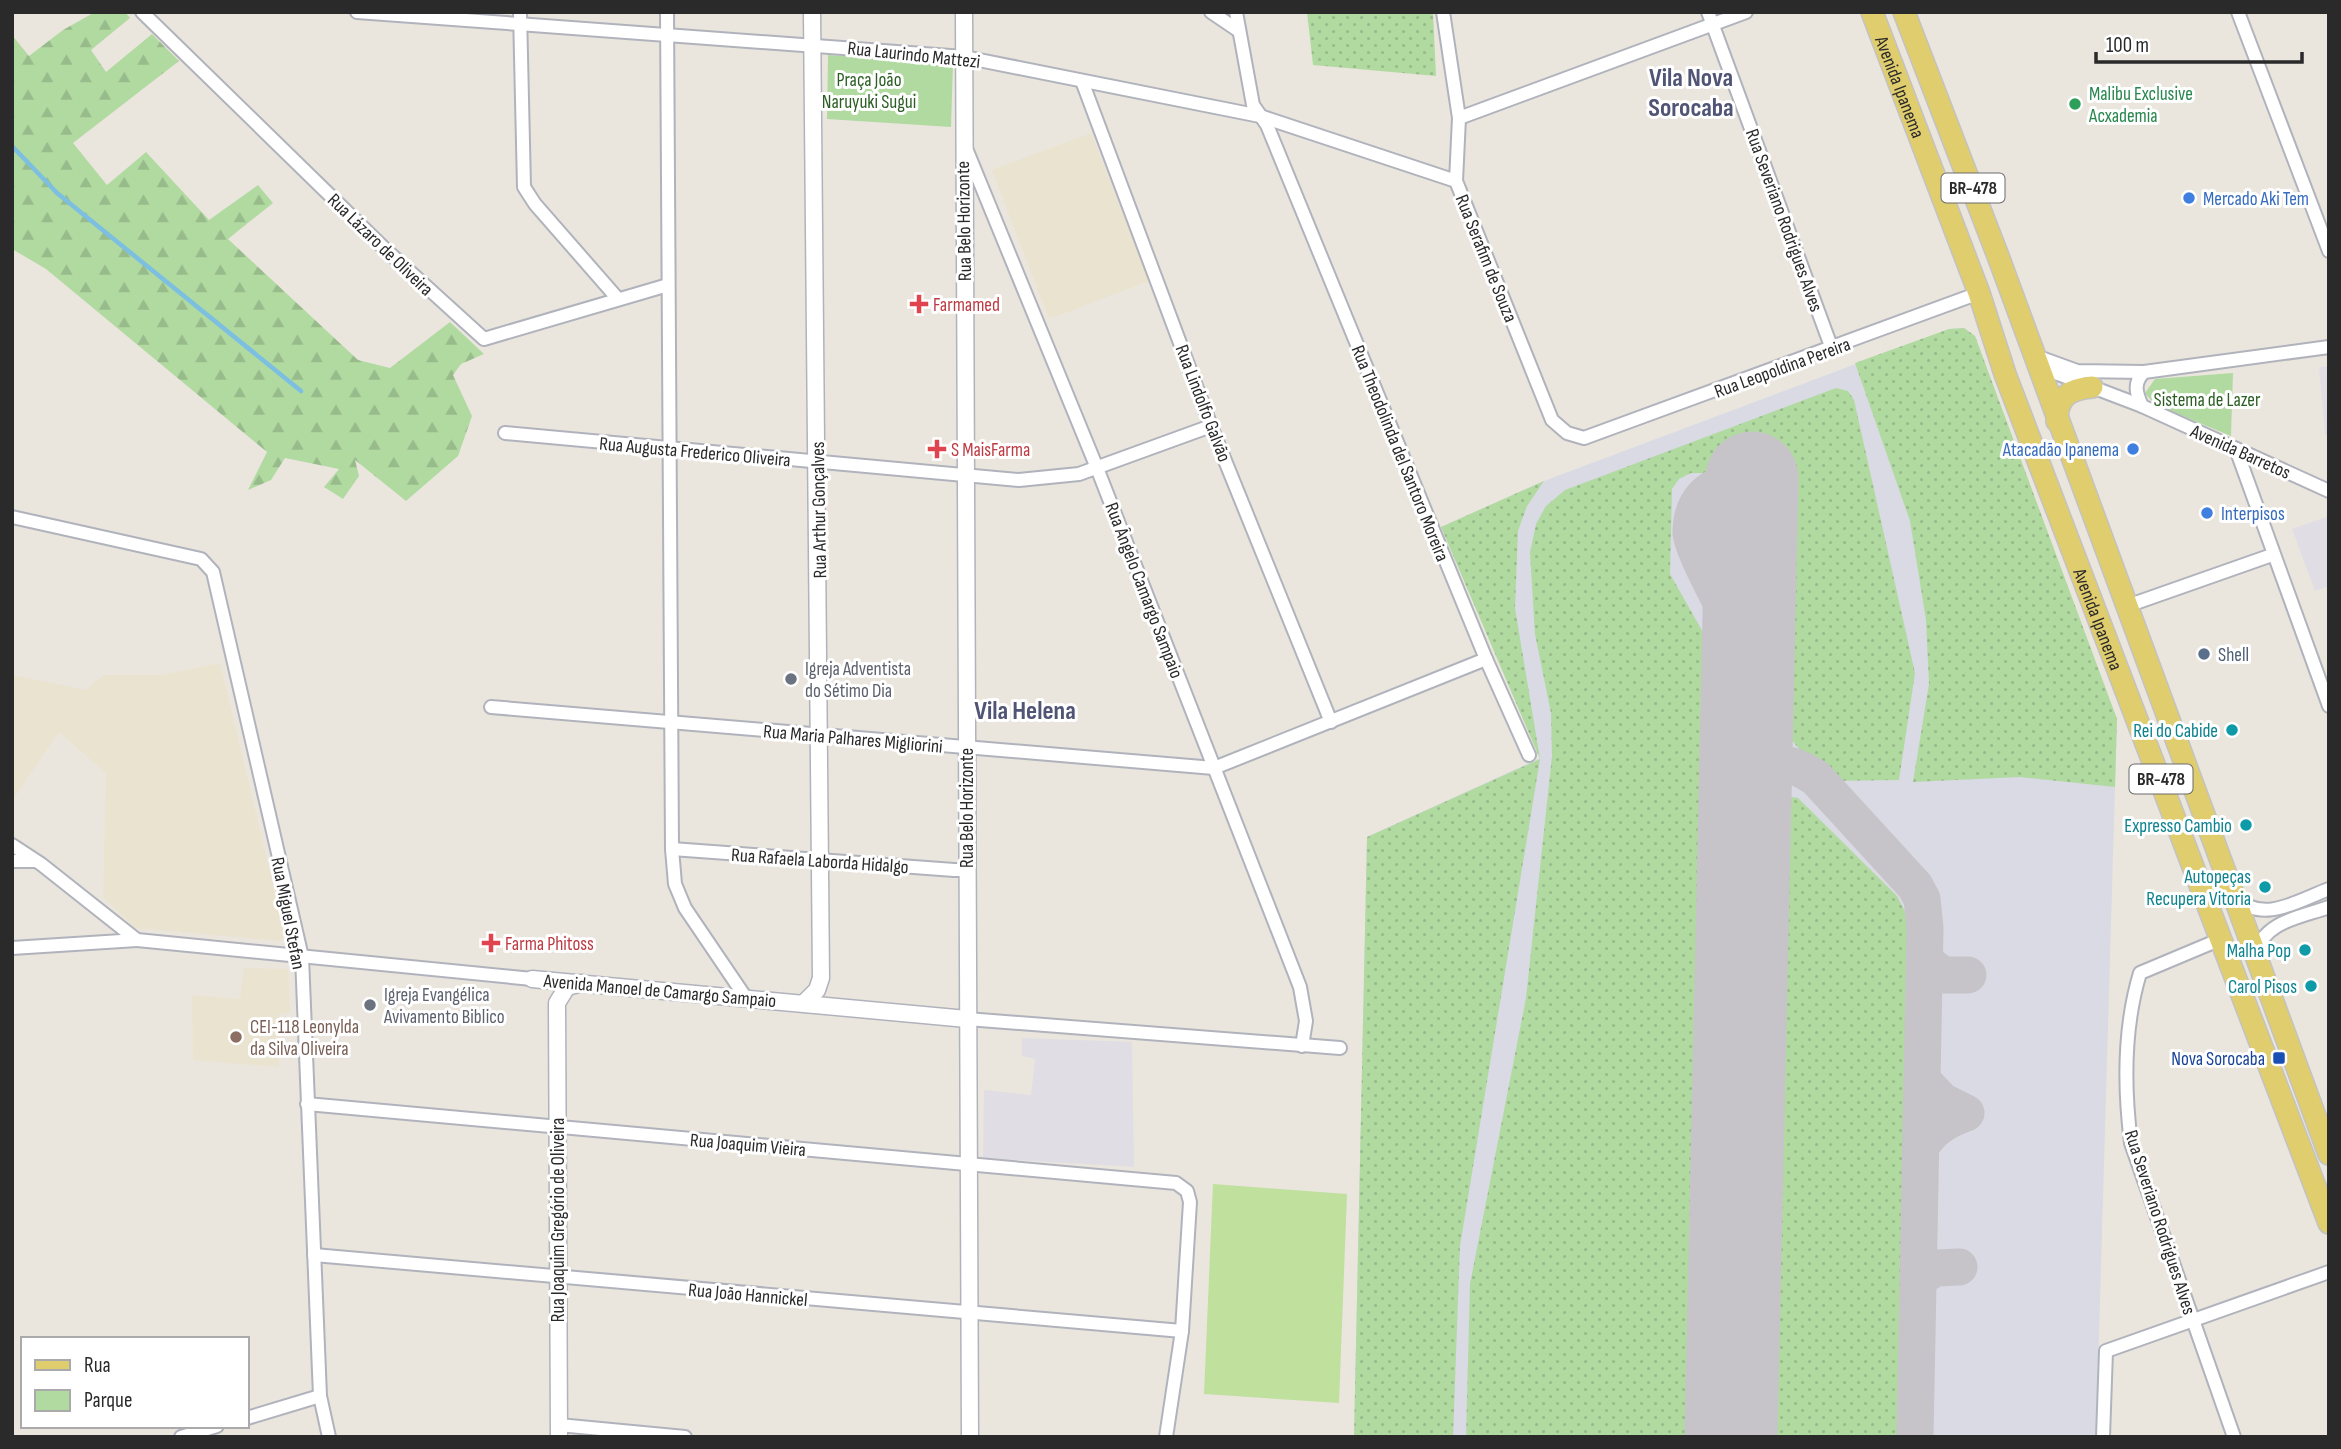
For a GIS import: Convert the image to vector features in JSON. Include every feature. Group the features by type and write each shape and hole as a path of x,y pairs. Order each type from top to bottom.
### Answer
{"main road":[{"name":"Avenida Ipanema","path":"1872,12 1979,293 1992,336 2329,1223"},
{"name":"Avenida Ipanema","path":"1904,12 1969,180 2329,1154"},
{"path":"1992,336 2007,352 2034,360"},
{"path":"2057,421 2057,409 2066,394 2074,388 2092,387"}],"street":[{"name":"Rua Lázaro de Oliveira","path":"142,12 386,250 484,339 668,285"},
{"name":"Rua Laurindo Mattezi","path":"357,12 520,19 667,36 964,57 1260,116 1456,181"},
{"path":"667,12 672,849 675,884 685,908 746,998"},
{"name":"Rua Arthur Gonçalves","path":"805,1002 817,990 821,978 821,735 812,12"},
{"name":"Rua Belo Horizonte","path":"964,12 962,139 970,1437"},
{"path":"1211,12 1239,31"},
{"name":"Rua Theodolinda del Santoro Moreira","path":"1236,12 1253,105 1276,150 1486,659 1530,755"},
{"name":"Rua Serafim de Souza","path":"1443,12 1458,118 1456,181 1552,420 1567,433 1584,438"},
{"path":"1458,118 1710,19 1746,12"},
{"path":"2238,12 2329,251"},
{"path":"520,19 524,187 535,204 618,299"},
{"name":"Rua Severiano Rodrigues Alves","path":"1710,19 1832,349"},
{"name":"Rua Lindolfo Galvão","path":"1082,81 1211,426 1331,722"},
{"path":"1276,150 1282,138 1300,129"},
{"name":"Rua Ângelo Camargo Sampaio","path":"962,139 1097,468 1300,987 1306,1021 1303,1046"},
{"name":"Rua Leopoldina Pereira","path":"1584,438 1979,293"},
{"path":"2034,360 2077,371 2144,372 2329,347"},
{"name":"Avenida Barretos","path":"2034,360 2329,491"},
{"path":"2142,407 2136,386 2137,379 2144,372"},
{"name":"Rua Augusta Frederico Oliveira","path":"505,433 1019,480 1079,474 1211,426"},
{"path":"2236,449 2272,555 2329,706"},
{"path":"2246,479 2253,466 2263,461"},
{"name":"Rua Miguel Stefan","path":"12,517 201,559 213,572 302,957 320,1396 329,1437"},
{"path":"2127,606 2272,555"},
{"path":"1214,768 1486,659"},
{"name":"Rua Maria Palhares Migliorini","path":"491,707 1214,768"},
{"path":"12,845 41,864 137,940"},
{"name":"Rua Rafaela Laborda Hidalgo","path":"672,849 954,870 961,870 966,864"},
{"path":"12,861 30,860 41,864"},
{"path":"2231,891 2243,904 2265,911 2329,889"},
{"path":"2256,957 2263,937 2277,925 2329,907"},
{"name":"Rua Severiano Rodrigues Alves","path":"2221,939 2140,973 2132,1000 2126,1105 2131,1143 2234,1437"},
{"name":"Avenida Manoel de Camargo Sampaio","path":"12,948 137,940 967,1019 1340,1048"},
{"path":"532,979 547,989 556,1003 566,988 582,983"},
{"name":"Rua Joaquim Gregório de Oliveira","path":"556,1003 559,1431"},
{"name":"Rua Joaquim Vieira","path":"307,1104 1176,1183 1187,1191 1190,1202 1182,1331"},
{"name":"Rua João Hannickel","path":"314,1255 1182,1331"},
{"path":"2103,1437 2106,1350 2329,1272"},
{"path":"1166,1437 1182,1331"},
{"path":"248,1418 320,1396"},
{"path":"181,1437 210,1428"},
{"path":"559,1431 685,1437"}],"shaded area":[{"path":"1091,133 1149,281 1049,319 992,170"},
{"path":"1964,328 1975,336 2117,719 2096,1437 1354,1437 1367,837 1540,758 1441,527 1544,481 1949,329"},
{"path":"2329,366 2329,435 2325,435 2319,367"},
{"path":"2329,516 2329,586 2315,591 2292,529"},
{"path":"220,663 285,935 280,941 135,928 103,897 106,773 59,732 12,801 12,675 86,690 103,675 161,675"},
{"name":"CEI-118 Leonylda da Silva Oliveira","path":"244,968 288,969 290,1012 280,1014 279,1067 193,1060 192,995 240,999"},
{"path":"1022,1038 1132,1042 1134,1167 983,1158 984,1090 1031,1095 1035,1059 1022,1056"}],"green space":[{"path":"95,12 125,12 130,18 91,50 106,72 152,34 179,61 73,143 107,185 146,152 209,220 258,185 273,203 228,239 358,360 390,368 450,322 484,354 461,364 453,375 472,416 458,456 406,501 355,460 359,476 343,499 324,487 339,469 285,458 271,480 248,490 267,452 46,269 12,249 12,35 29,56 63,30"},
{"path":"1307,12 1433,12 1436,76 1313,65"},
{"name":"Praça João Naruyuki Sugui","path":"828,55 953,63 951,127 827,119"},
{"path":"1964,328 1975,336 2117,719 2115,787 2020,777 1913,782 1929,684 1926,620 1910,521 1855,363 1949,329"},
{"name":"Sistema de Lazer","path":"2233,373 2231,436 2154,404 2145,393 2155,379"},
{"path":"1836,388 1848,391 1854,400 1915,673 1899,780 1827,781 1783,730 1770,679 1775,474 1691,473 1679,479 1672,489 1670,574 1713,650 1693,1434 1689,1437 1466,1437 1470,1284 1526,998 1552,756 1551,713 1535,634 1530,553 1536,524 1546,506 1565,490"},
{"path":"1544,481 1527,506 1518,531 1515,608 1540,759 1441,527"},
{"path":"1540,759 1460,1246 1453,1437 1354,1437 1367,837"},
{"path":"1785,796 1798,798 1897,896 1909,919 1897,1437 1755,1437 1768,816 1774,802"},
{"path":"1213,1184 1347,1194 1339,1403 1204,1394"}],"waterway":[{"path":"12,146 57,193 301,391"}],"taxiway":[{"path":"1747,670 1737,635 1703,566 1691,533 1694,512 1703,497 1715,488 1729,484 1743,487 1755,495 1763,511 1765,541 1749,604"},
{"path":"1744,803 1759,780 1773,767 1782,765 1803,770 1816,778 1915,886 1922,899 1925,928 1915,1437"},
{"path":"1924,961 1943,975 1968,975"},
{"path":"1921,1146 1940,1125 1966,1113 1942,1101 1922,1080"},
{"path":"1918,1278 1936,1268 1959,1267"}],"runway":[{"path":"1731,1437 1752,478"}],"place":[{"name":"Malibu Exclusive Acxademia","path":"2075,104"},
{"name":"Mercado Aki Tem","path":"2189,198"},
{"name":"Farmamed","path":"919,304"},
{"name":"S MaisFarma","path":"937,449"},
{"name":"Atacadão Ipanema","path":"2133,449"},
{"name":"Interpisos","path":"2207,513"},
{"name":"Shell","path":"2204,654"},
{"name":"Igreja Adventista do Sétimo Dia","path":"791,679"},
{"name":"Rei do Cabide","path":"2232,730"},
{"name":"Expresso Cambio","path":"2246,825"},
{"name":"Autopeças Recupera Vitoria","path":"2265,887"},
{"name":"Farma Phitoss","path":"491,943"},
{"name":"Malha Pop","path":"2305,950"},
{"name":"Carol Pisos","path":"2311,986"},
{"name":"Igreja Evangélica Avivamento Biblico","path":"370,1005"},
{"name":"CEI-118 Leonylda da Silva Oliveira","path":"236,1037"},
{"name":"Nova Sorocaba","path":"2279,1058"}],"district":[{"name":"Vila Nova Sorocaba","path":"1691,92"},
{"name":"Vila Helena","path":"1025,710"}]}
